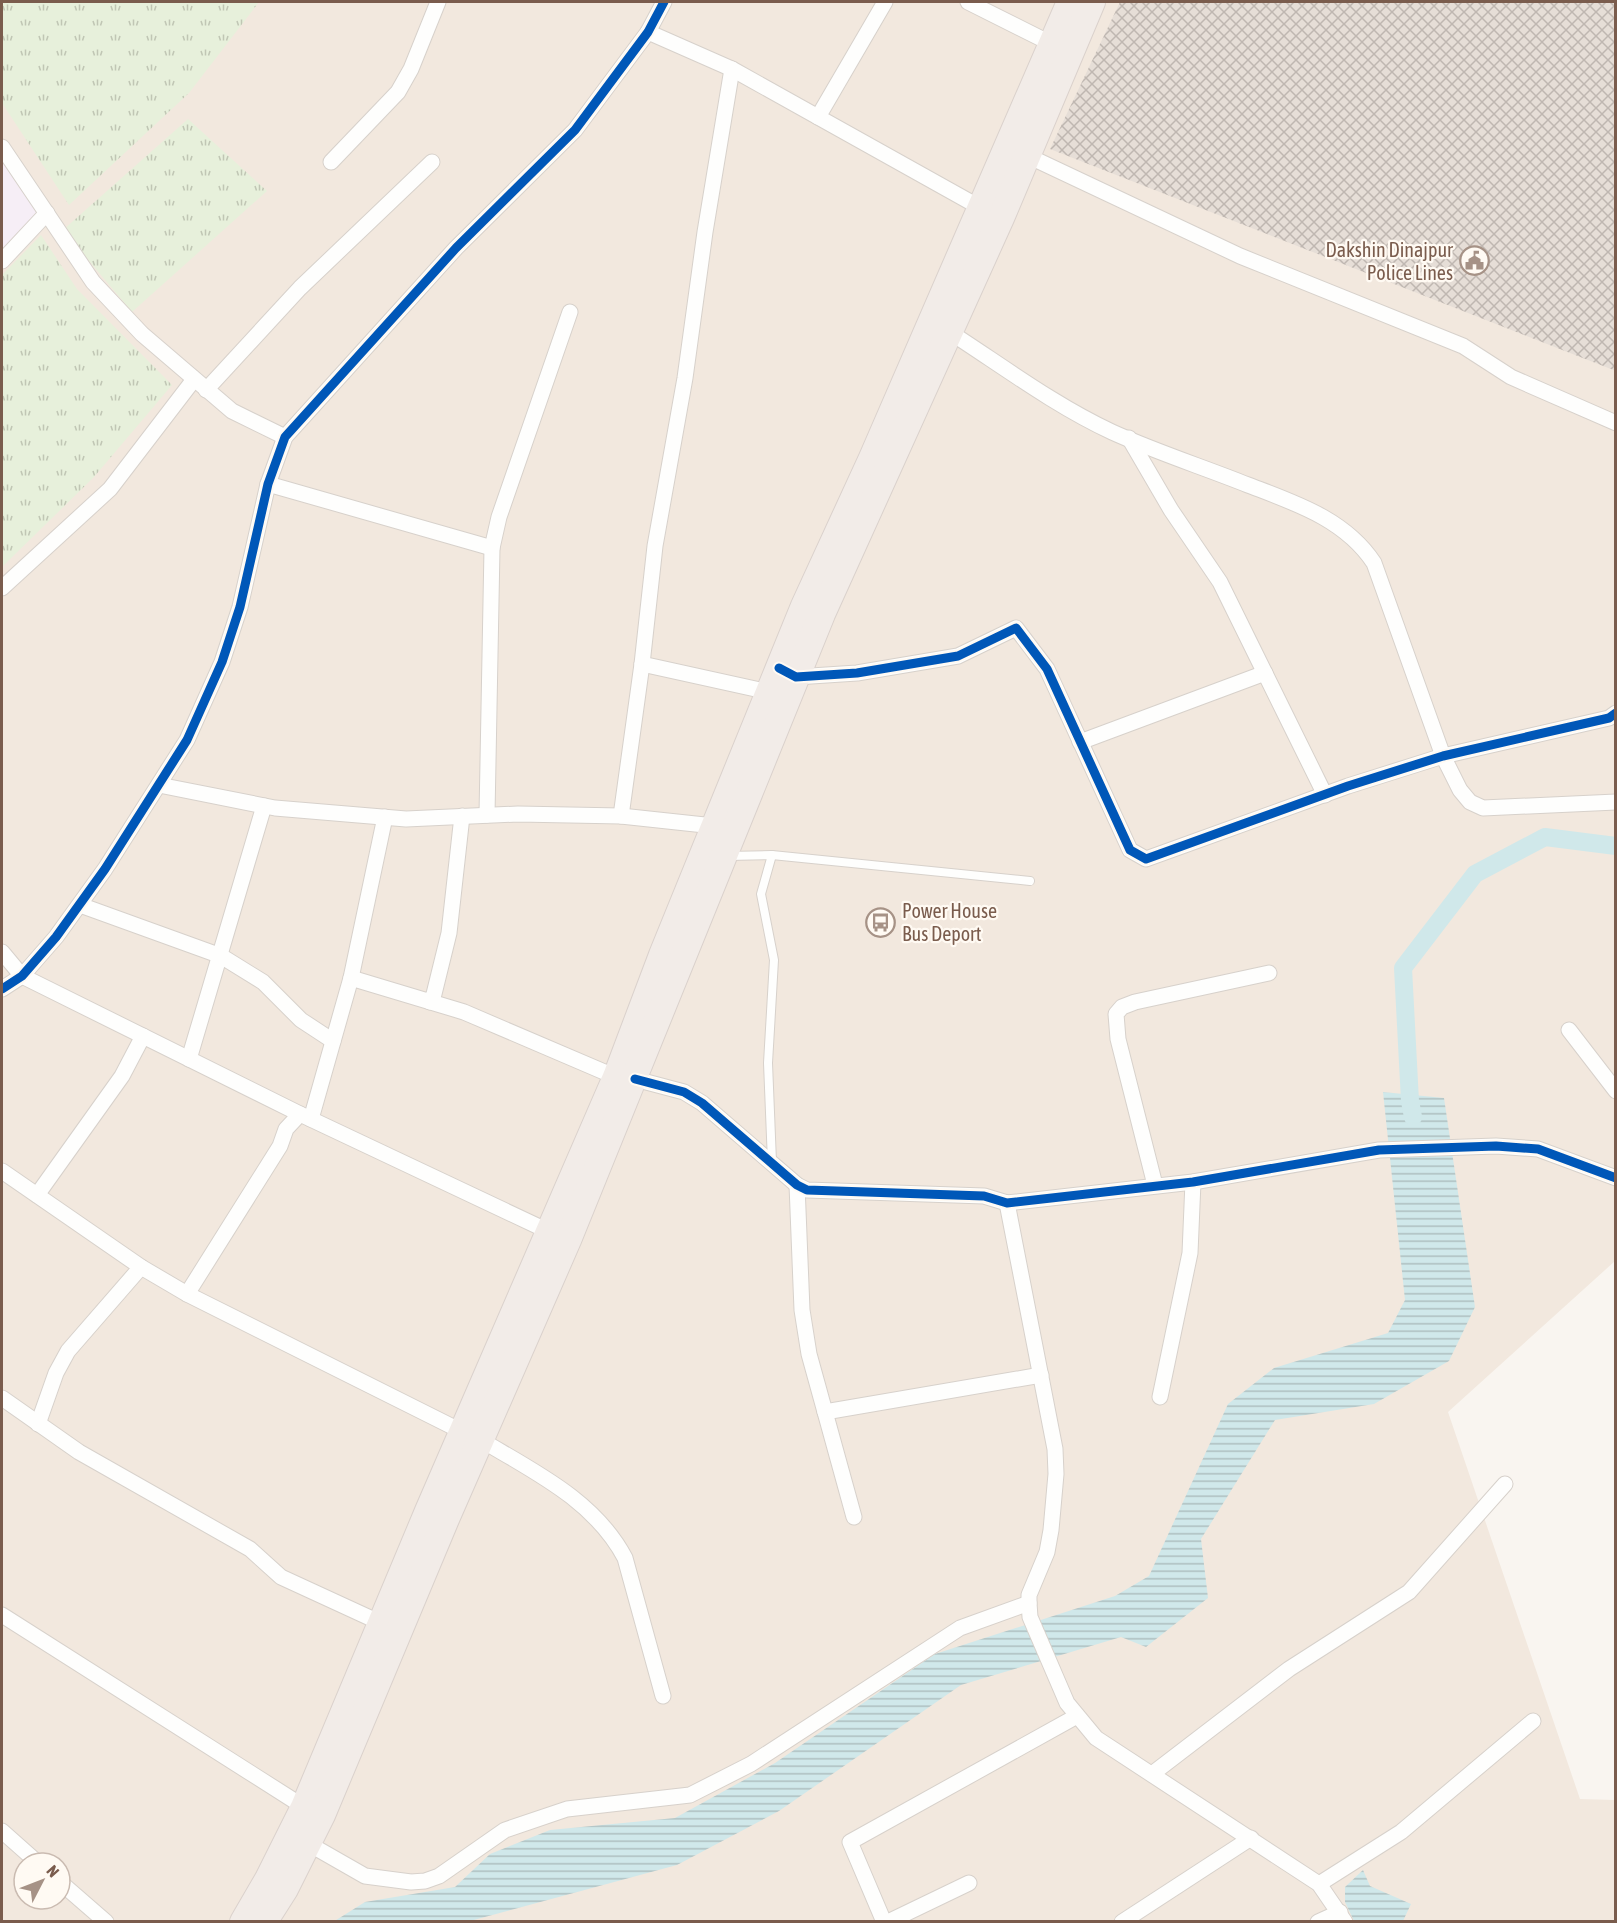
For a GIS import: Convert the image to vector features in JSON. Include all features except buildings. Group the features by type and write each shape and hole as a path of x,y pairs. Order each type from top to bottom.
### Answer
{"highway":[{"path":"243,1922 278,1862 304,1807 381,1623 472,1436 625,1078 724,856 787,672 981,208 1070,2"},
{"path":"264,1922 309,1844 472,1436 550,1232 625,1078 714,826 768,692 787,672 948,331 1028,156 1092,2"}],"street":[{"path":"331,162 398,92 411,69 438,2"},
{"path":"2,989 22,976 80,905 187,740 222,662 240,607 268,484 285,437 456,248 575,129 648,32 664,2"},
{"path":"818,117 885,2"},
{"path":"968,2 1052,44"},
{"path":"648,32 732,69 981,208"},
{"path":"621,816 656,546 685,378 705,232 732,69"},
{"path":"2,147 93,282 142,334 232,411 285,437"},
{"path":"1028,156 1240,256 1463,346 1510,377 1616,423"},
{"path":"206,390 300,288 432,162"},
{"path":"2,261 47,213"},
{"path":"487,815 492,548 499,517 570,312"},
{"path":"948,331 1077,412 1129,438 1294,503 1330,521 1364,548 1374,563 1443,756 1460,790 1470,802 1483,808 1616,802"},
{"path":"2,588 110,489 192,382 192,377"},
{"path":"1129,438 1171,510 1220,582 1325,795"},
{"path":"268,484 492,548"},
{"path":"787,672 857,673 958,656 1016,628 1047,669 1130,850 1146,859 1325,795 1443,756 1609,718 1616,713"},
{"path":"642,664 768,692"},
{"path":"1080,742 1265,673"},
{"path":"159,785 264,806 385,817 621,816 714,826"},
{"path":"189,1059 264,806"},
{"path":"430,1002 434,994 448,933 462,816"},
{"path":"187,1294 280,1146 286,1129 306,1116 333,1041 351,978 385,817"},
{"path":"80,905 221,956 256,977 301,1020 333,1041"},
{"path":"2,952 22,976 306,1116 550,1232"},
{"path":"1155,1185 1118,1039 1116,1014 1122,1007 1135,1002 1269,973"},
{"path":"351,978 464,1012 625,1078 684,1092 702,1103 797,1185 807,1190 984,1196 1007,1203 1192,1182 1379,1150 1496,1146 1538,1149 1616,1178"},
{"path":"1569,1030 1616,1091"},
{"path":"37,1195 122,1076 143,1036"},
{"path":"2,1171 141,1268 187,1294 472,1436 551,1481 578,1501 616,1540 625,1558 663,1696"},
{"path":"1161,1397 1190,1253 1192,1182"},
{"path":"797,1185 802,1310 809,1354 854,1517"},
{"path":"1007,1203 1055,1449 1056,1474 1047,1552 1029,1595 1030,1610 1067,1703 1096,1738 1319,1884 1342,1917 1317,1922"},
{"path":"38,1424 56,1373 68,1351 141,1268"},
{"path":"825,1412 1041,1375"},
{"path":"2,1398 79,1452 250,1549 281,1577 381,1623"},
{"path":"1152,1773 1289,1669 1409,1592 1505,1484"},
{"path":"309,1844 365,1876 411,1882 425,1881 439,1876 505,1830 557,1812 586,1805 663,1799 696,1793 751,1764 960,1628 1030,1610"},
{"path":"2,1616 304,1807"},
{"path":"969,1883 912,1916 886,1922 850,1842 1077,1716"},
{"path":"1319,1884 1401,1832 1533,1721"},
{"path":"2,1831 24,1851"},
{"path":"1122,1922 1251,1838"},
{"path":"72,1892 106,1922"}],"lane":[{"path":"724,856 772,855 1030,881"},
{"path":"772,855 761,894 761,905 774,960 768,1063 772,1164"}],"shaded area":[{"path":"2,2 1615,2 1615,1261 1448,1412 1580,1799 1615,1800 1615,1921 2,1922"},
{"path":"2,154 41,211 2,252"}],"green space":[{"path":"2,2 259,2 189,93 69,205 2,103"},
{"path":"188,119 267,191 132,312 63,230"},
{"path":"41,235 77,289 172,385 94,477 2,567 2,275"}],"water":[{"path":"1383,1092 1444,1098 1475,1307 1449,1361 1374,1404 1275,1420 1201,1539 1208,1598 1146,1647 1121,1637 961,1685 779,1811 677,1865 470,1921 333,1922 365,1902 455,1887 490,1854 550,1830 675,1818 775,1763 935,1654 1115,1596 1149,1576 1228,1404 1274,1368 1388,1333 1405,1300"},
{"path":"1363,1870 1370,1886 1411,1904 1403,1921 1354,1921 1345,1902 1345,1887"}],"waterway":[{"path":"1413,1117 1410,1101 1403,968 1475,874 1545,837 1616,846"}],"cycle path":[{"path":"2,989 22,976 56,937 105,869 187,740 222,662 240,607 268,484 285,437 456,248 575,130 648,32 664,2"},
{"path":"779,668 796,677 857,673 958,656 1016,628 1047,669 1130,850 1146,859 1348,786 1443,756 1609,718 1616,713"},
{"path":"635,1079 684,1092 702,1103 797,1185 807,1190 984,1196 1007,1203 1193,1182 1379,1150 1496,1146 1538,1149 1616,1178"}],"place":[{"name":"Dakshin Dinajpur Police Lines","path":"1474,260"},
{"name":"Power House Bus Deport","path":"881,922"}]}
